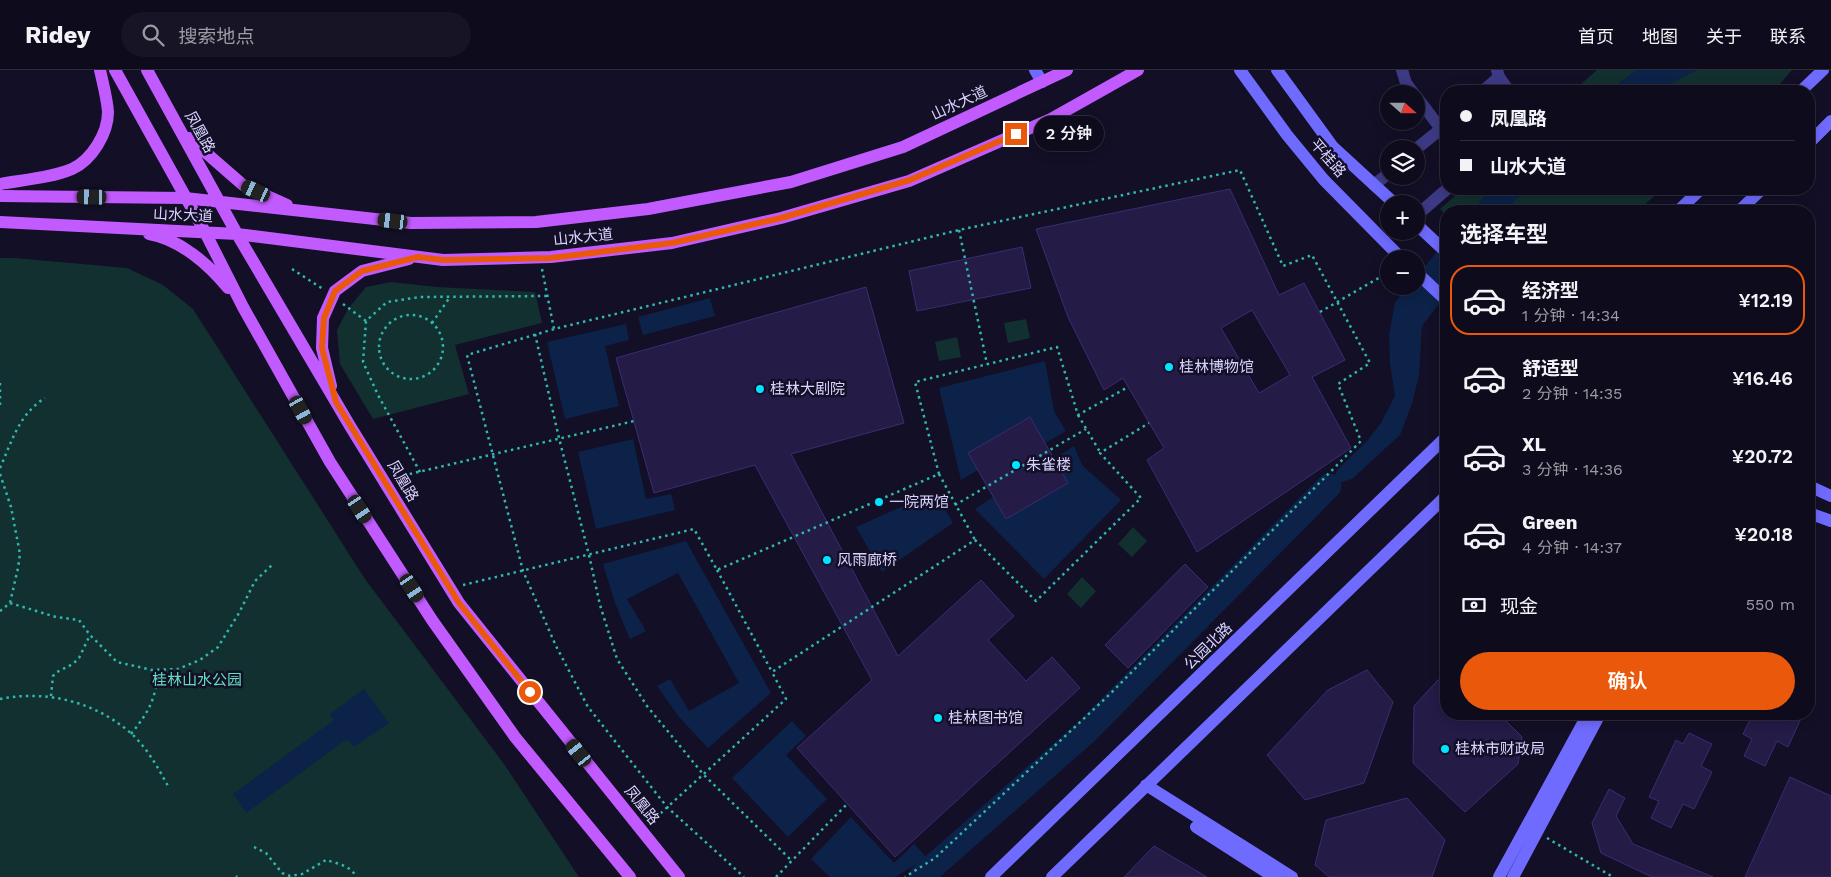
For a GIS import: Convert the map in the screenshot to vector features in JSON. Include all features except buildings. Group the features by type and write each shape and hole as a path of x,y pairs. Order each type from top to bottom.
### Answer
{"main road":[{"path":"0,184 42,177 73,168 89,154 100,141 106,129 108,115 100,70"},
{"path":"115,70 205,232 243,307 330,462 432,620 515,737 630,877"},
{"name":"凤凰路","path":"147,70 236,234 459,603 679,877"},
{"path":"1035,70 1042,82"},
{"name":"山水大道","path":"0,196 185,198 411,223 536,222 648,209 791,182 903,147 1067,70"},
{"name":"山水大道","path":"0,222 236,234 443,260 540,258 672,243 781,218 910,180 1051,118 1138,70"},
{"name":"平桂路","path":"1240,70 1287,135 1324,180 1393,250"},
{"path":"1276,70 1333,147 1385,195"},
{"path":"1807,85 1823,70"},
{"path":"170,111 189,139 242,185 282,204 321,213"},
{"path":"1815,137 1831,121"},
{"path":"1684,205 1695,195"},
{"path":"1745,205 1756,195"},
{"path":"122,228 157,235 188,251 219,278 243,307"},
{"path":"1425,232 1440,246"},
{"path":"336,402 322,348 324,318 335,291 362,271 418,257"},
{"path":"1425,280 1440,294"},
{"name":"公园北路","path":"991,877 1440,443"},
{"path":"1815,489 1831,496"},
{"path":"1052,877 1440,502"},
{"path":"1815,515 1831,521"},
{"path":"1498,877 1585,720"},
{"path":"1513,877 1597,720"},
{"path":"1143,788 1274,877"},
{"path":"1143,788 1292,877"}],"street":[{"path":"1402,70 1408,85"},
{"path":"1487,85 1498,73 1505,85"},
{"path":"1425,106 1440,122"},
{"path":"1425,142 1440,129"},
{"path":"1374,185 1380,180"},
{"path":"1425,208 1440,194"}],"path":[{"path":"744,877 667,807 588,707 556,646 523,571 467,355 554,329 959,230 1240,170 1283,266 1312,255 1370,363 1338,384 1361,441 1109,695 934,858 905,877"},
{"path":"959,230 987,364"},
{"path":"540,258 554,329"},
{"path":"1320,312 1380,277"},
{"path":"420,472 378,395 363,362 366,321 387,302 420,298 548,296"},
{"path":"432,323 450,297"},
{"path":"407,315 418,315 432,323 441,336 443,346 441,357 436,366 419,378 398,376 390,371 383,363 379,348 382,332 388,324 397,318 407,315"},
{"path":"535,334 600,605 617,660 646,706 703,774 792,861"},
{"path":"1057,347 1078,414 1100,453 1140,498 1036,601 975,540 955,505 939,474 915,382 1057,347"},
{"path":"0,383 0,405"},
{"path":"1078,414 1128,387"},
{"path":"0,468 20,424 33,406 45,398"},
{"path":"384,480 634,420"},
{"path":"1100,453 1149,423"},
{"path":"955,505 1086,428"},
{"path":"0,474 11,507 19,543 18,568 10,603 0,610"},
{"path":"717,570 939,474"},
{"path":"450,588 694,529 786,699 642,830"},
{"path":"772,672 975,540"},
{"path":"10,603 56,617 79,620 90,636 117,662 152,670 178,670 188,666 218,647 239,613 255,581 272,565"},
{"path":"51,696 53,676 79,658 90,636"},
{"path":"131,734 146,716 151,706 160,670"},
{"path":"0,699 34,695 51,696 77,702 95,710 131,734 155,763 168,786"},
{"path":"776,877 847,804"},
{"path":"1537,832 1612,877"},
{"path":"254,847 266,853 282,873 290,876 302,874 326,860 342,865 354,872 356,877"}],"green space":[{"path":"1597,70 1792,70 1779,85 1580,85"},
{"path":"1456,195 1656,195 1644,205 1445,205"},
{"name":"桂林山水公园","path":"0,258 127,268 163,285 193,309 365,579 504,764 579,877 0,877"},
{"path":"391,282 436,287 535,292 542,323 455,345 469,394 373,419 340,364 337,330 348,309 366,287"},
{"path":"1026,319 1030,338 1008,343 1004,323"},
{"path":"957,337 961,357 939,361 935,342"},
{"path":"1133,527 1147,541 1132,557 1118,544"},
{"path":"1082,577 1096,591 1081,608 1067,594"}],"water":[{"path":"1636,70 1697,70 1669,85 1617,85"},
{"path":"1486,195 1522,195 1511,205 1477,205"},
{"path":"1440,248 1440,303 1422,326 1419,375 1412,404 1400,435 1352,479 1329,486 1338,469 1367,441 1381,423 1395,396 1390,364 1389,335 1395,302 1401,295 1425,295 1425,266"},
{"path":"710,298 715,316 643,335 638,317"},
{"path":"626,324 629,340 605,346 619,406 565,419 547,342"},
{"path":"1045,361 1054,411 1066,431 1045,443 1030,417 968,453 978,470 961,480 939,388"},
{"path":"633,439 646,499 671,494 675,510 596,529 578,452"},
{"path":"1074,446 1082,465 1121,500 1044,579 975,509 993,497 1006,519 1068,483 1054,459"},
{"path":"935,492 953,523 882,572 856,527"},
{"path":"686,541 771,693 708,748 679,717 657,686 670,679 689,711 739,683 678,573 627,599 646,631 630,639 615,603 603,564"},
{"path":"364,689 389,723 354,747 347,739 246,813 233,794 334,720 330,714"},
{"path":"792,721 806,736 786,755 827,799 788,837 732,778"},
{"path":"851,817 894,863 914,844 927,858 895,877 830,877 811,859"}],"waterway":[{"path":"921,877 1087,731 1329,486"}],"place":[{"name":"桂林博物馆","path":"1169,367"},
{"name":"桂林大剧院","path":"760,389"},
{"name":"朱雀楼","path":"1016,465"},
{"name":"一院两馆","path":"879,502"},
{"name":"风雨廊桥","path":"827,560"},
{"name":"桂林图书馆","path":"938,718"},
{"name":"桂林市财政局","path":"1445,749"}],"route":[{"path":"530,692 459,603 336,402 322,348 324,318 335,291 362,271 418,257 443,260 551,258 672,243 781,218 910,180 1016,134"}]}
